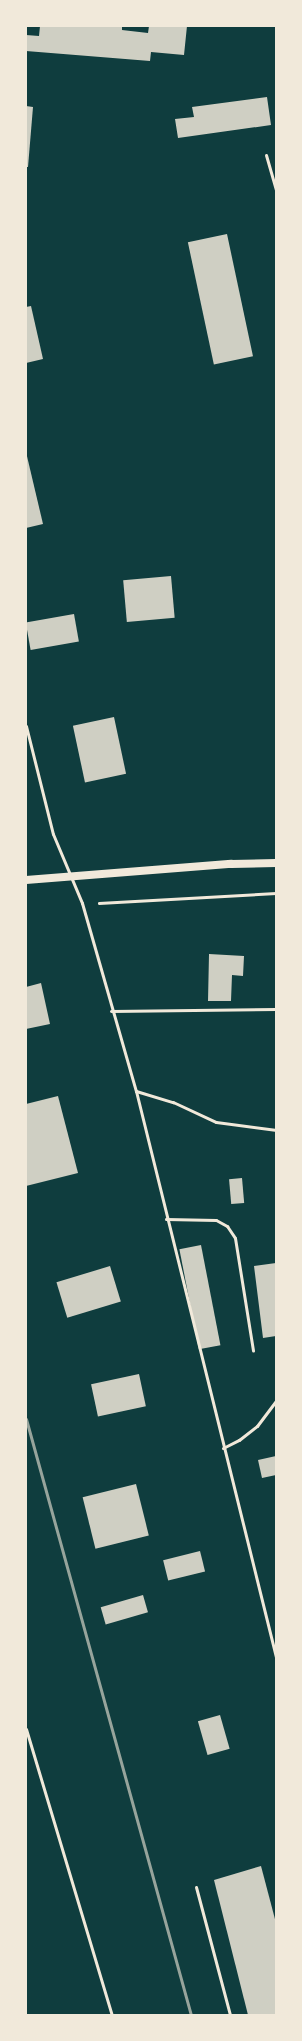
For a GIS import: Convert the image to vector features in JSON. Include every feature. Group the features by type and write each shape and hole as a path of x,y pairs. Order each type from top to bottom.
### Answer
{"main road":[{"path":"26,880 231,864 276,863"}],"lane":[{"path":"266,155 276,190"},
{"path":"26,726 53,834 82,904 111,1012 136,1090 166,1219 276,1657"},
{"path":"111,1012 276,1009"},
{"path":"136,1090 173,1102 216,1122 276,1130"},
{"path":"166,1219 216,1220 227,1226 235,1238 253,1351"},
{"path":"223,1448 239,1440 257,1426 276,1401"},
{"path":"26,1729 112,2015"},
{"path":"196,1887 230,2015"}],"path":[{"path":"82,904 276,893"}],"building":[{"path":"40,26 122,26 122,30 148,33 149,26 187,26 184,55 151,52 150,61 26,51 26,35 39,36"},
{"path":"267,97 271,125 178,138 175,119 194,117 192,107"},
{"path":"26,106 33,107 28,167 26,167"},
{"path":"227,234 253,356 214,365 188,242"},
{"path":"31,306 43,359 26,363 26,307"},
{"path":"26,452 43,524 26,528"},
{"path":"171,576 175,618 127,622 123,580"},
{"path":"74,614 79,642 31,650 26,622"},
{"path":"114,717 126,774 85,782 73,726"},
{"path":"209,954 244,956 243,976 232,975 231,1001 208,1001"},
{"path":"41,983 50,1024 26,1029 26,987"},
{"path":"58,1096 78,1173 26,1186 26,1104"},
{"path":"242,1178 244,1203 231,1204 229,1179"},
{"path":"201,1245 220,1345 199,1349 179,1249"},
{"path":"276,1263 276,1336 263,1338 254,1266"},
{"path":"110,1266 121,1301 67,1318 56,1282"},
{"path":"139,1374 146,1406 98,1416 91,1384"},
{"path":"276,1456 276,1475 262,1478 258,1460"},
{"path":"136,1484 149,1535 95,1549 83,1497"},
{"path":"200,1551 205,1571 168,1581 163,1560"},
{"path":"143,1595 148,1612 106,1624 101,1607"},
{"path":"220,1715 230,1749 208,1755 198,1721"},
{"path":"261,1866 276,1923 276,2015 248,2015 214,1880"}],"railway":[{"path":"26,1419 191,2015"}]}
